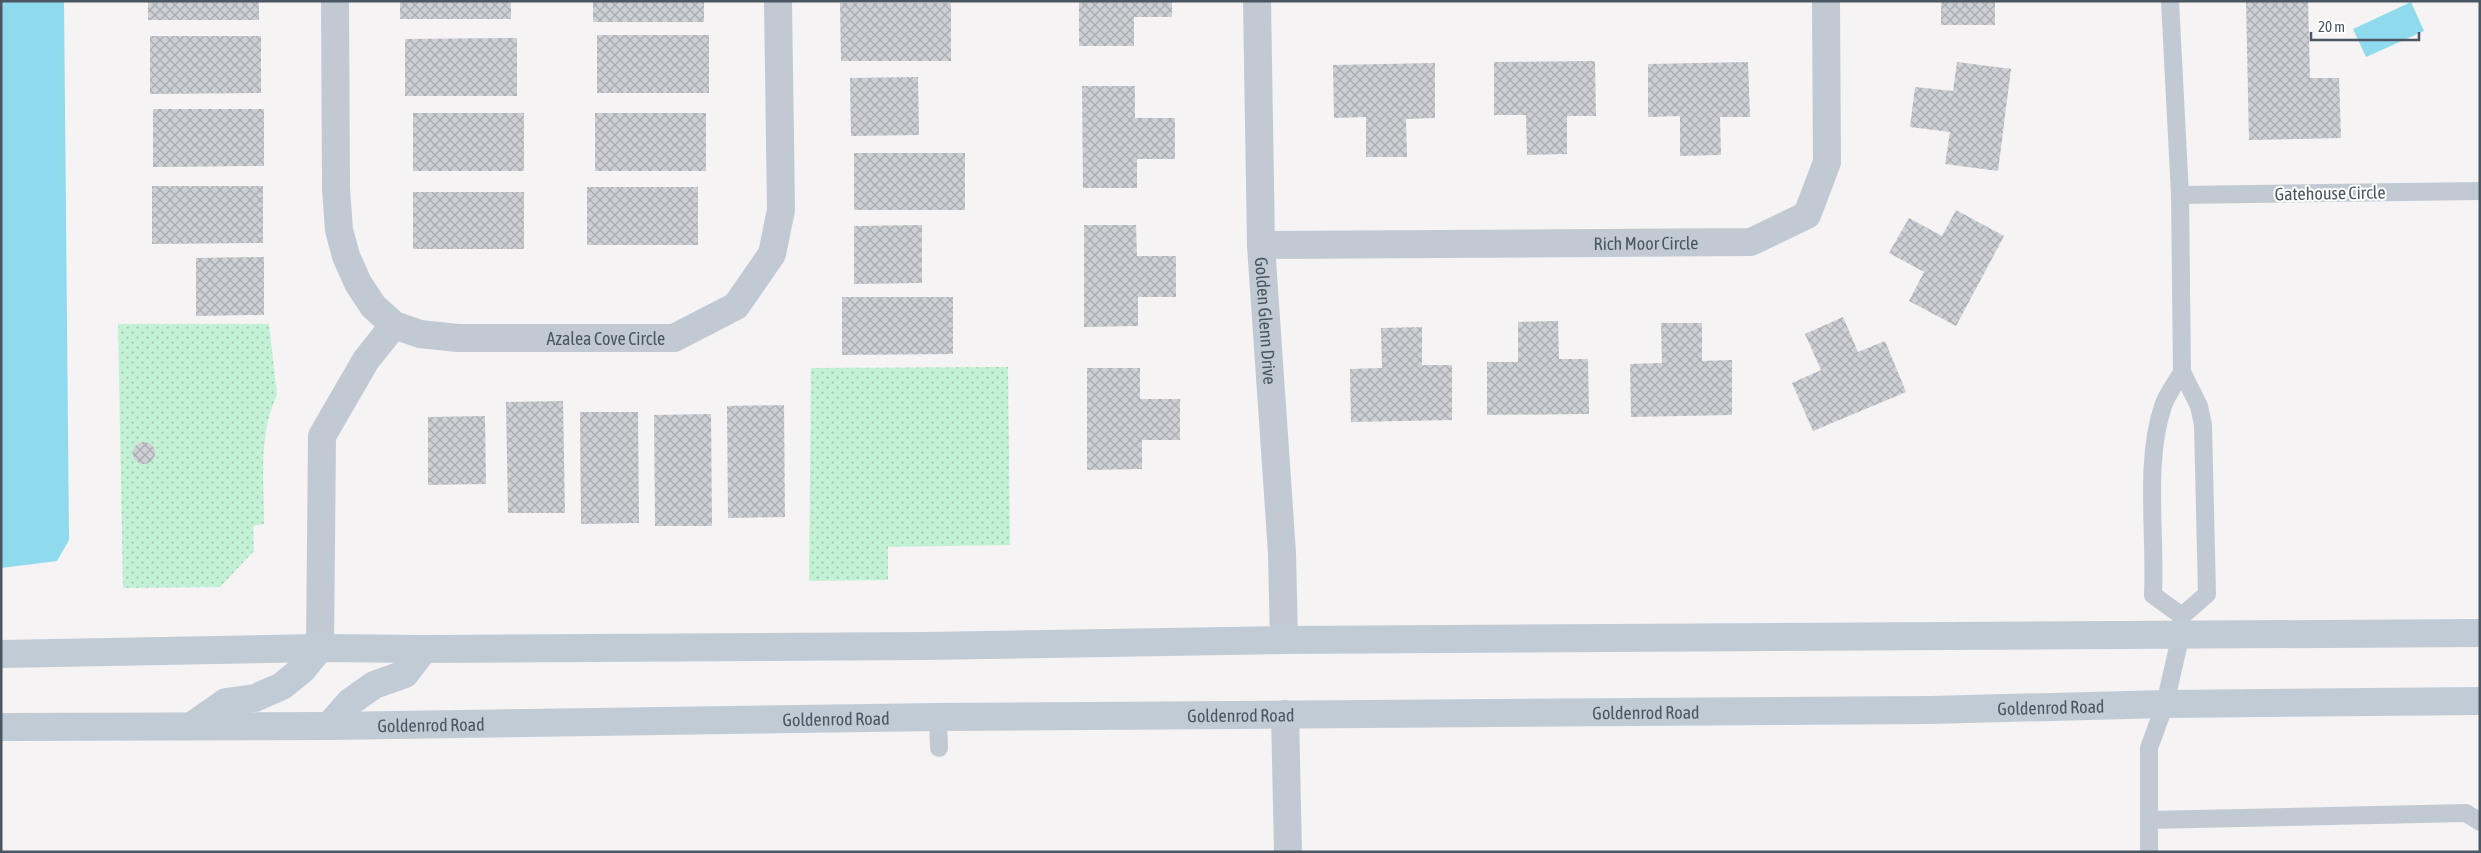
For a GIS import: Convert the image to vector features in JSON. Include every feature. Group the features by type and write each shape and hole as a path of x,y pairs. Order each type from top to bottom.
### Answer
{"main road":[{"path":"1,654 320,648 914,646 2181,625 2480,633"},
{"path":"193,725 226,702 255,698 282,686 303,669 320,648"},
{"path":"329,726 350,702 374,684 405,674 424,649"},
{"name":"Goldenrod Road","path":"1,726 329,726 938,717 1920,710 2165,704 2480,701"}],"street":[{"name":"Azalea Cove Circle","path":"335,1 336,190 339,230 346,256 358,283 373,306 394,325 420,334 458,338 674,338 736,306 772,254 781,210 778,1"},
{"name":"Golden Glenn Drive","path":"1257,1 1261,245 1282,552 1284,640"},
{"name":"Rich Moor Circle","path":"1261,245 1751,242 1807,215 1827,162 1826,1"},
{"path":"320,648 322,436 366,360 394,325"},
{"path":"1285,714 1288,852"}],"lane":[{"path":"2149,852 2149,748 2165,704 2181,625 2207,594 2203,425 2199,406 2182,372 2180,195 2170,1"},
{"name":"Gatehouse Circle","path":"2180,195 2480,191"},
{"path":"2181,625 2153,596 2155,554 2152,485 2156,441 2163,405 2182,372"},
{"path":"938,717 939,748"},
{"path":"2149,820 2466,813 2480,822"}],"green space":[{"path":"118,324 269,324 277,395 267,426 263,458 264,524 253,526 254,551 220,587 123,588"},
{"path":"1008,367 1010,545 888,547 888,580 809,581 811,368"}],"water":[{"path":"1,1 64,1 69,540 57,561 1,568"},
{"path":"2411,2 2424,31 2366,57 2353,29"}],"building":[{"path":"148,1 259,1 259,20 148,20"},
{"path":"400,1 511,1 511,19 400,19"},
{"path":"593,1 704,1 704,22 593,22"},
{"path":"1079,1 1172,1 1172,17 1134,17 1134,46 1079,46"},
{"path":"1941,1 1995,1 1995,25 1941,25"},
{"path":"2246,1 2308,1 2310,78 2339,78 2341,138 2249,140"},
{"path":"840,3 951,3 951,61 841,61"},
{"path":"597,35 709,35 709,93 597,93"},
{"path":"150,36 261,36 261,93 150,94"},
{"path":"517,38 517,96 405,96 405,39"},
{"path":"1595,61 1596,116 1567,116 1567,154 1527,155 1526,115 1494,115 1494,62"},
{"path":"1748,62 1750,117 1720,117 1721,155 1680,156 1680,116 1648,117 1648,64"},
{"path":"1957,62 2011,69 1998,171 1945,164 1950,132 1910,127 1915,87 1953,91"},
{"path":"1435,63 1435,118 1406,119 1407,157 1366,157 1366,117 1334,118 1333,65"},
{"path":"918,77 919,135 851,136 850,78"},
{"path":"1082,86 1135,86 1135,118 1175,118 1175,159 1137,159 1137,188 1083,188"},
{"path":"153,109 264,109 264,166 153,167"},
{"path":"413,113 524,113 524,171 413,171"},
{"path":"595,113 706,113 706,171 595,171"},
{"path":"854,153 965,153 965,210 854,210"},
{"path":"152,186 263,186 263,243 152,244"},
{"path":"587,187 698,187 698,245 587,245"},
{"path":"413,192 524,192 524,249 413,249"},
{"path":"1956,210 2004,236 1956,326 1909,301 1924,272 1889,253 1909,218 1942,236"},
{"path":"922,225 922,283 854,284 854,226"},
{"path":"1084,225 1136,225 1137,256 1176,256 1176,297 1138,297 1138,326 1084,327"},
{"path":"264,257 264,315 196,316 196,258"},
{"path":"842,297 953,297 953,354 842,355"},
{"path":"1843,317 1858,352 1885,341 1906,392 1813,431 1792,383 1821,370 1805,334"},
{"path":"1558,321 1559,359 1588,359 1589,414 1487,415 1487,362 1518,362 1518,322"},
{"path":"1661,323 1702,323 1702,361 1732,360 1732,415 1631,417 1630,364 1662,363"},
{"path":"1422,327 1422,365 1452,365 1452,420 1351,422 1350,369 1382,368 1381,328"},
{"path":"1087,368 1140,368 1140,399 1180,399 1180,440 1142,440 1142,469 1087,470"},
{"path":"563,401 565,513 508,513 506,402"},
{"path":"784,405 785,517 728,518 727,406"},
{"path":"580,412 638,412 639,523 581,524"},
{"path":"711,414 712,526 655,526 654,415"},
{"path":"485,416 486,484 428,485 428,417"},
{"path":"144,442 152,445 155,453 152,461 144,464 136,461 133,453 136,445"}]}
